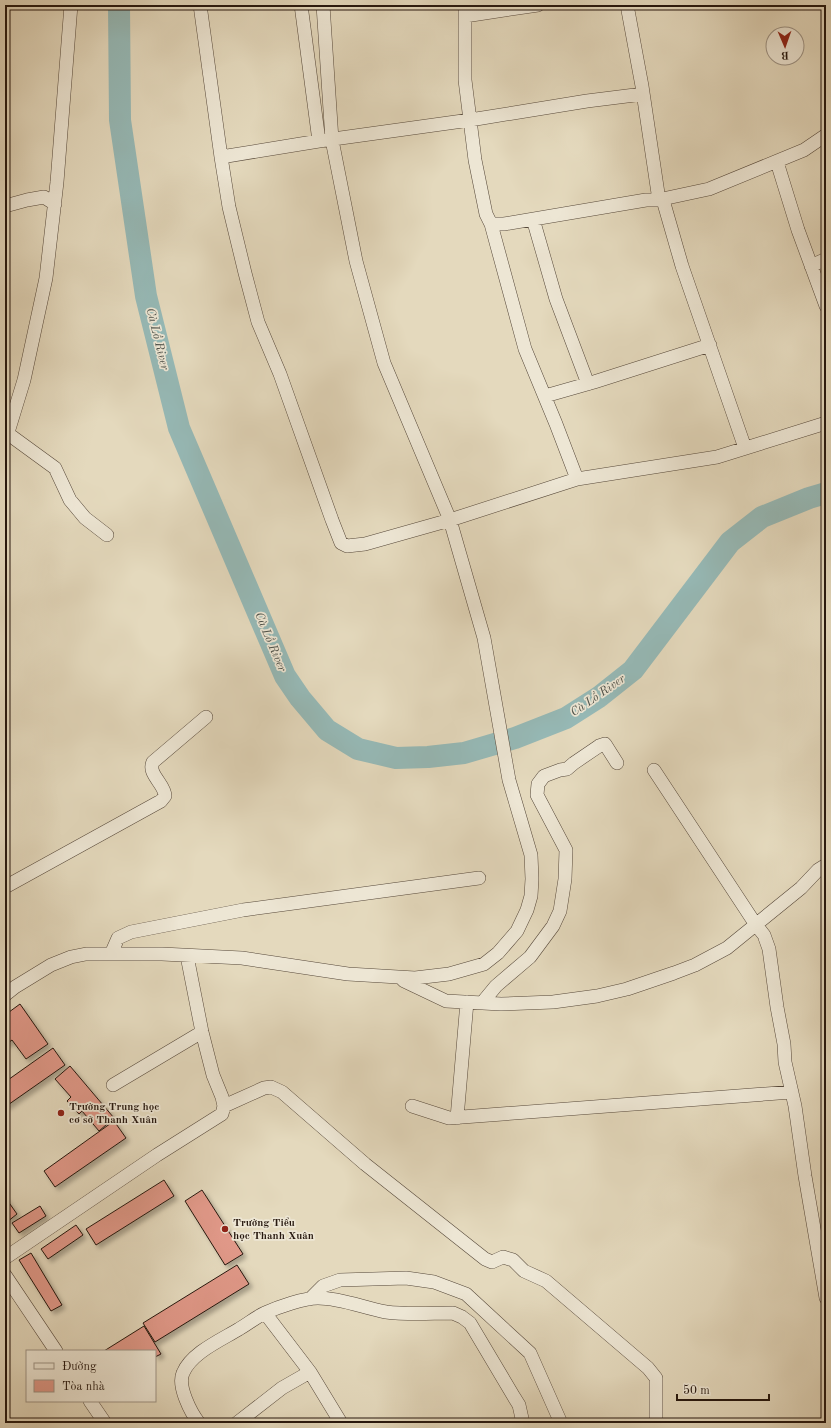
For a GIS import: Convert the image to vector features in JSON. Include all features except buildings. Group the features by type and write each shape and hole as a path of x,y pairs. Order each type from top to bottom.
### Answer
{"street":[{"path":"71,5 55,204 46,278 24,380 7,432 55,468 70,500 85,518 107,536"},
{"path":"200,5 229,207 245,273 258,322 280,374 341,543 347,546 365,544 450,520 577,479 717,457 826,423"},
{"path":"5,995 50,965 71,957 86,954 242,958 348,974 415,978 449,974 484,964 498,953 517,931 527,910 531,896 531,854 509,780 484,638 450,520 384,363 325,141 301,5"},
{"path":"322,5 325,141"},
{"path":"538,5 465,10 465,80 475,160 486,214 491,224 525,349 577,479"},
{"path":"627,5 661,200 682,266 745,448"},
{"path":"221,157 470,120 587,100 643,94"},
{"path":"491,224 504,224 646,200 661,200 709,189 804,150 826,136"},
{"path":"777,162 798,230 826,306"},
{"path":"5,206 27,200 44,198 55,204"},
{"path":"533,219 556,299 588,384"},
{"path":"811,266 826,259"},
{"path":"545,396 588,384 710,345"},
{"path":"5,887 161,801 165,796 165,791 152,770 152,762 206,717"},
{"path":"482,1003 496,986 530,957 554,926 560,911 565,879 566,850 537,795 538,784 544,776 567,769 599,746 605,744 617,763"},
{"path":"654,770 764,935 769,948 777,1007 826,1298"},
{"path":"400,977 404,982 446,1001 482,1003 501,1004 553,1002 597,996 627,989 674,974 727,948 801,888 818,870 826,865"},
{"path":"111,954 114,944 118,938 131,932 150,928 243,910 479,878"},
{"path":"5,1258 157,1155 222,1114 224,1106 213,1075 202,1032 187,956"},
{"path":"457,1118 467,1002"},
{"path":"114,1085 202,1032"},
{"path":"224,1106 264,1088 271,1087 282,1092 365,1164 485,1259 492,1262 503,1257 513,1260 524,1271 546,1281 648,1368 656,1378 656,1423"},
{"path":"412,1106 449,1118 457,1118 792,1092"},
{"path":"5,1275 55,1350"},
{"path":"310,1299 323,1286 340,1280 406,1278 434,1282 466,1294 530,1353 561,1423"},
{"path":"199,1423 186,1399 182,1388 182,1374 187,1364 202,1351 265,1313 310,1299 328,1299 386,1312 453,1313 462,1317 470,1323 519,1405 522,1423"},
{"path":"265,1313 310,1372 342,1423"},
{"path":"237,1423 282,1388 310,1372"},
{"path":"91,1402 105,1423"}],"waterway":[{"name":"Cà Lồ River","path":"119,5 120,120 146,296 179,428 285,676 300,698 327,730 358,749 396,758 428,757 464,753 515,738 566,718 599,697 633,670 730,542 762,517 809,498 826,493"}],"place":[{"name":"Trường Trung học cơ sở Thanh Xuân","path":"61,1113"},
{"name":"Trường Tiểu học Thanh Xuân","path":"225,1229"}]}
